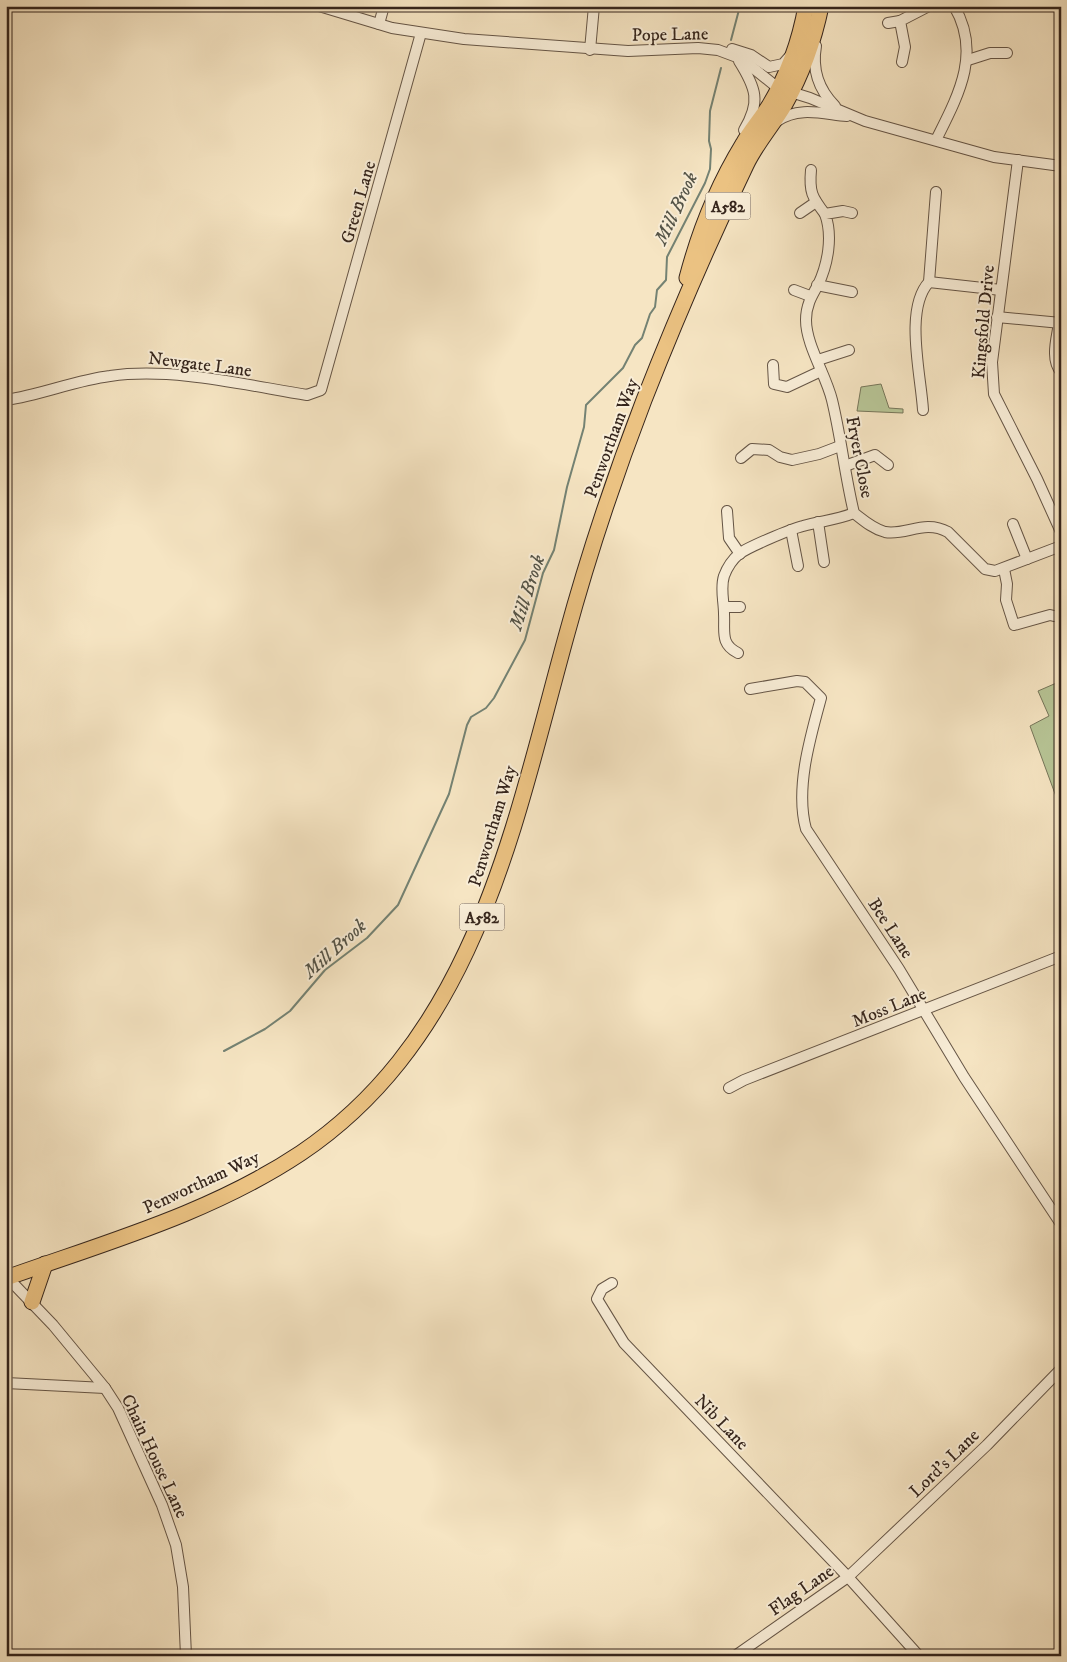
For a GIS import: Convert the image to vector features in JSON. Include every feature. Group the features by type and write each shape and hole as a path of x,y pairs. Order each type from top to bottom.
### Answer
{"highway":[{"name":"A582","path":"784,91 806,6"},
{"name":"A582","path":"784,91 805,62 821,6"},
{"name":"Penwortham Way","path":"7,1277 184,1216 250,1185 305,1150 354,1109 385,1077 415,1040 456,975 480,922 502,866 580,584 611,490 674,325 747,163 768,126 784,91"},
{"name":"Penwortham Way","path":"674,325 694,252 722,183 743,144 770,106 784,91"},
{"path":"32,1302 45,1264"}],"street":[{"name":"Pope Lane","path":"320,6 379,24 421,33 464,39 590,50 628,51 698,48 718,50 736,56 784,91 839,110 853,117 965,150 1061,166"},
{"path":"379,24 384,6"},
{"path":"590,50 594,6"},
{"path":"825,6 814,62 821,88 827,98 839,110"},
{"path":"888,23 900,21 929,6"},
{"path":"936,140 963,81 968,60 965,33 954,6"},
{"path":"900,21 905,47 902,62"},
{"name":"Green Lane","path":"324,380 421,33"},
{"path":"718,50 741,51 769,67 776,67 783,64 795,49"},
{"path":"968,60 990,53 1007,53"},
{"path":"722,183 723,165 750,120 755,103 753,88 736,56"},
{"path":"768,126 783,116 804,111 853,117"},
{"name":"Kingsfold Drive","path":"1018,160 992,362 994,394 1060,527"},
{"path":"811,170 809,186 816,202 825,214 842,211 852,212"},
{"path":"924,410 920,366 915,345 915,330 922,289 929,282 936,192"},
{"path":"800,213 816,202"},
{"name":"Fryer Close","path":"825,214 829,228 828,250 817,285 810,296 806,328 832,399 854,513 866,523 886,532 928,526 941,528 948,532 985,569 995,571 1004,569"},
{"path":"929,282 1001,290"},
{"path":"817,285 852,292"},
{"path":"794,290 810,296"},
{"path":"997,317 1060,323 1055,349 1058,368 1061,372"},
{"path":"818,360 849,350"},
{"path":"773,365 774,384 787,387 822,370"},
{"name":"Newgate Lane","path":"6,400 36,396 109,376 155,372 307,395 321,390 324,380"},
{"path":"741,458 752,449 769,450 792,460 819,454 840,446"},
{"path":"845,466 875,451 888,465"},
{"path":"726,511 729,538 740,554"},
{"path":"738,653 728,648 725,641 723,577 728,566 740,554 791,530 818,522 839,520 854,513"},
{"path":"818,522 824,562"},
{"path":"1013,524 1027,559"},
{"path":"791,530 798,566"},
{"path":"1054,616 1050,615 1014,625 1006,600 1007,584 1004,569 1061,546"},
{"path":"724,607 740,606"},
{"name":"Bee Lane","path":"750,689 797,681 805,682 821,698 804,780 803,818 806,829 925,1010 975,1094 1061,1224"},
{"name":"Moss Lane","path":"729,1088 744,1080 1061,956"},
{"name":"Chain House Lane","path":"7,1277 32,1302 105,1388 122,1417 162,1505 176,1545 183,1587 186,1656"},
{"name":"Nib Lane","path":"612,1283 602,1289 597,1299 624,1343 848,1577"},
{"name":"Lord's Lane","path":"848,1577 987,1445 1061,1369"},
{"path":"6,1383 105,1388"},
{"name":"Flag Lane","path":"735,1656 848,1577 920,1656"}],"green space":[{"path":"881,384 889,408 903,409 903,413 857,411 861,387"},
{"path":"1061,681 1061,810 1030,726 1049,716 1038,691"}],"waterway":[{"name":"Mill Brook","path":"731,40 740,6"},
{"name":"Mill Brook","path":"224,1051 265,1029 290,1011 325,970 367,938 398,905 449,794 467,725 471,717 486,708 494,698 525,640 543,573 554,550 567,487 584,427 586,405 623,368 635,345 642,338 650,314 655,307 657,290 666,280 667,257 705,183 710,169 710,111 721,68"}]}
